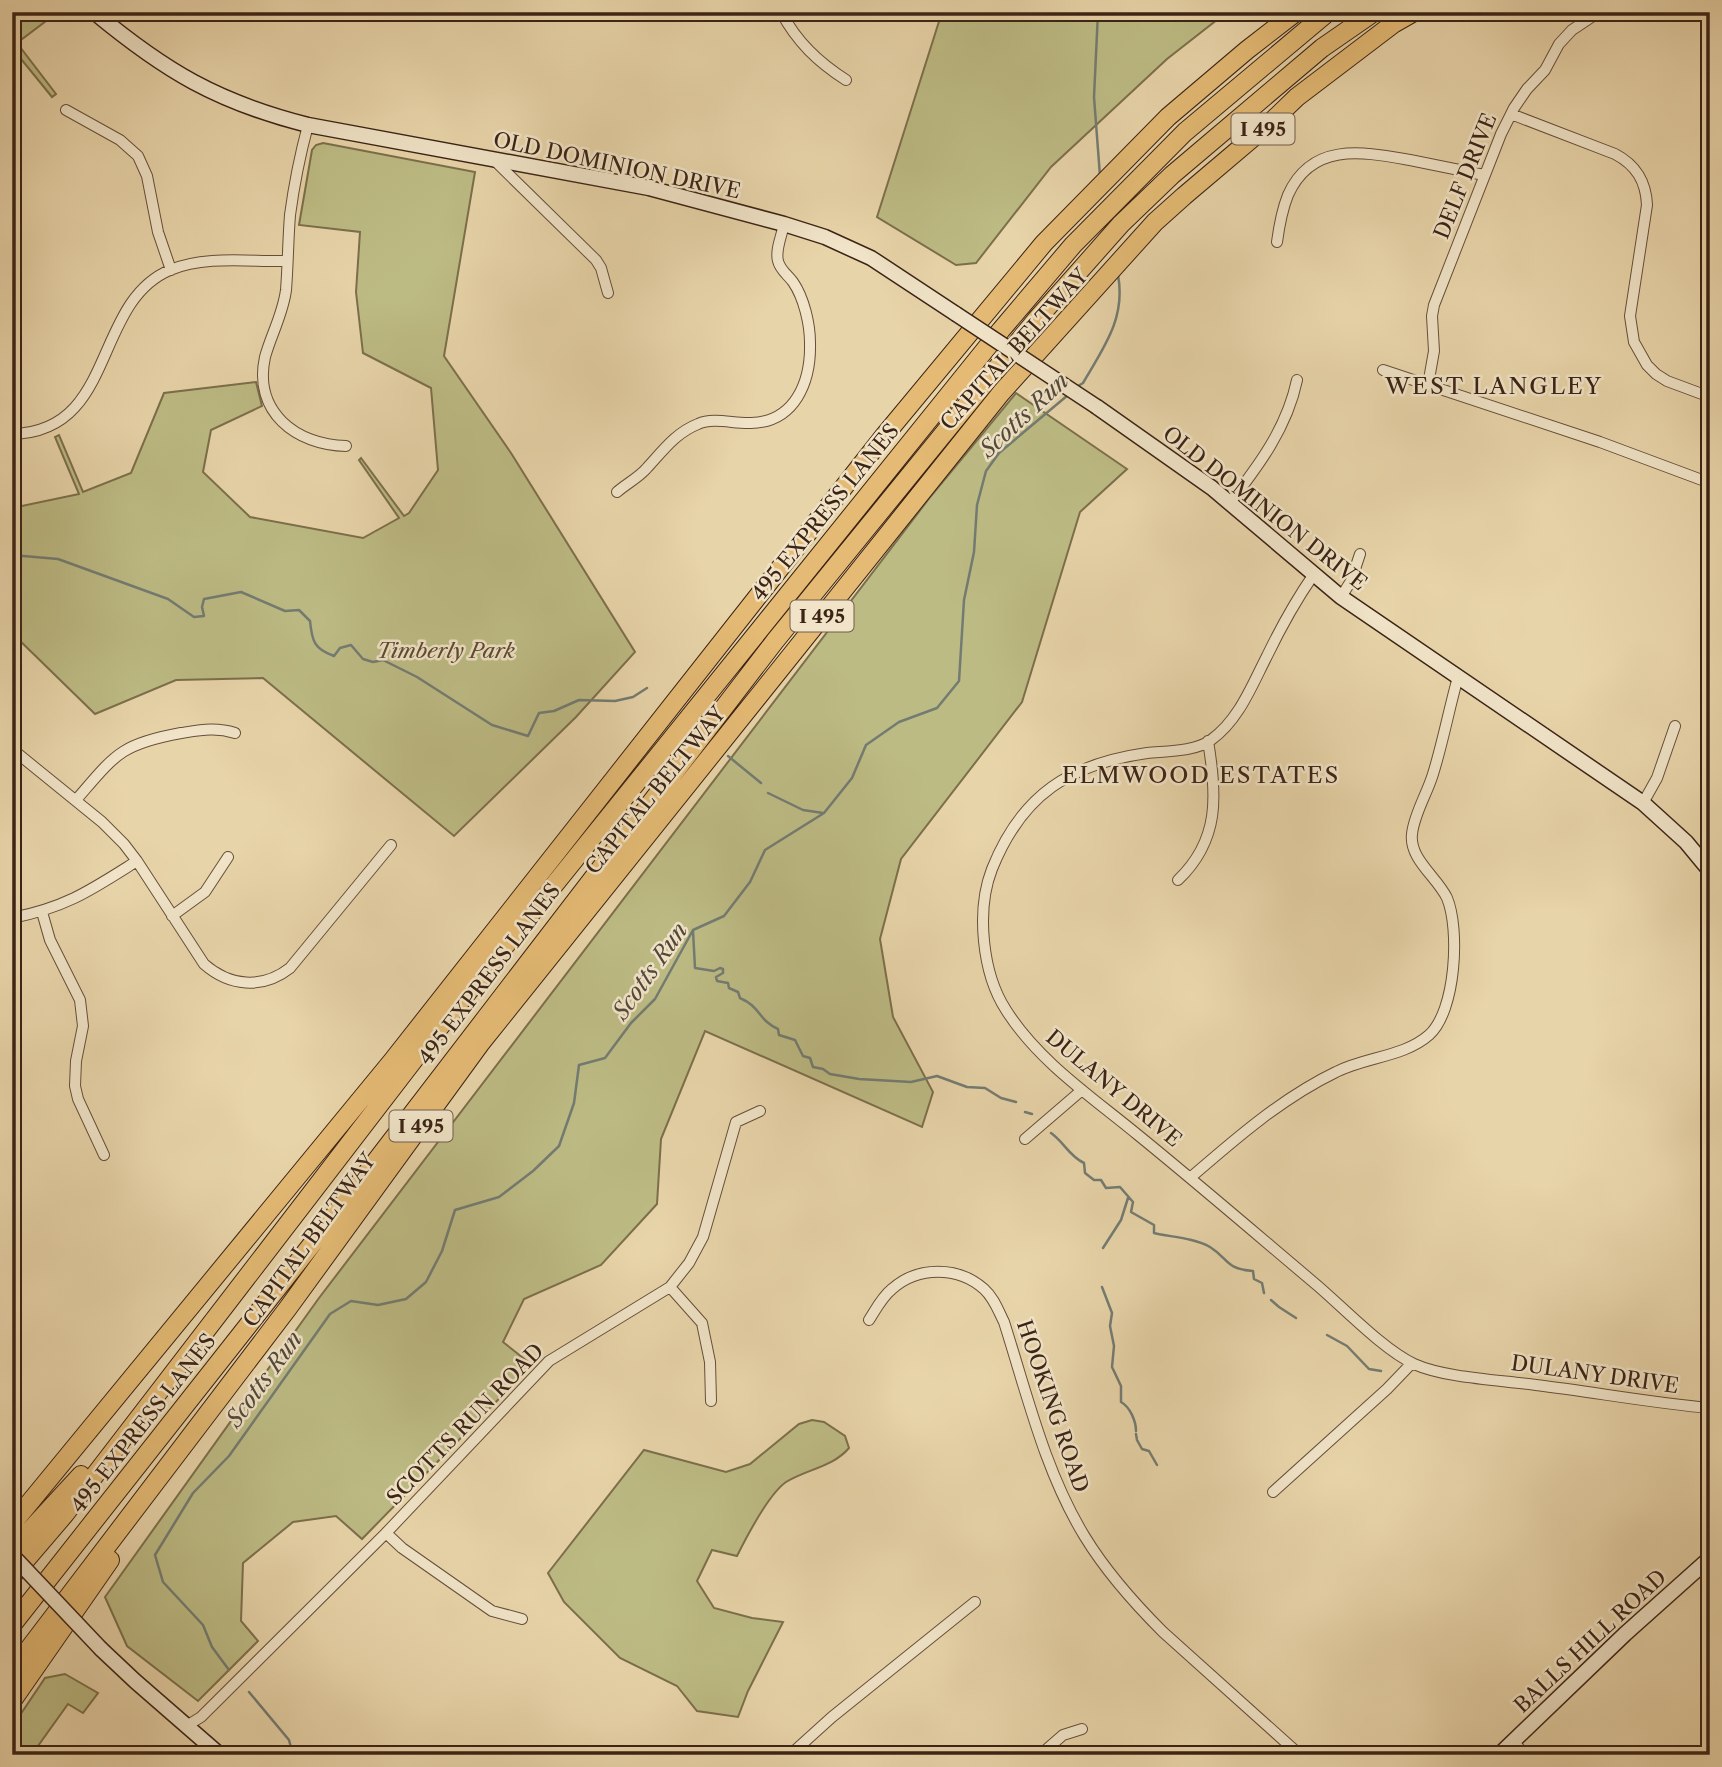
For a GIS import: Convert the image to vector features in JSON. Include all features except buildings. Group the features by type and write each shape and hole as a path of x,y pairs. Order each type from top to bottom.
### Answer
{"highway":[{"name":"CAPITAL BELTWAY","path":"12,1524 393,1060 884,436 1044,243 1119,164 1194,93 1296,12"},
{"name":"495 EXPRESS LANES","path":"12,1576 65,1514 426,1044 917,433 1073,245 1185,132 1328,12"},
{"name":"495 EXPRESS LANES","path":"12,1625 203,1384 775,641 1075,275 1121,224 1172,175 1322,48 1374,12"},
{"name":"CAPITAL BELTWAY","path":"12,1671 205,1418 480,1044 1001,393 1155,222 1297,97 1393,24 1414,12"},
{"path":"12,1552 160,1390"},
{"path":"12,1701 205,1418"}],"main road":[{"name":"OLD DOMINION DRIVE","path":"94,12 153,60 191,83 254,111 308,125 666,192 785,224 825,237 871,258 1182,465 1341,597 1643,803 1678,834 1710,871"},
{"path":"12,1552 101,1648 220,1755"},
{"name":"BALLS HILL ROAD","path":"1499,1755 1625,1634 1710,1558"}],"street":[{"path":"781,12 805,48 846,80"},
{"name":"DELF DRIVE","path":"1428,385 1434,351 1434,305 1484,175 1511,114 1527,89 1545,70 1567,34 1599,12"},
{"path":"1698,12 1710,23"},
{"path":"66,110 121,140 138,156 147,176 153,213 171,270"},
{"path":"1511,114 1615,154 1632,165 1639,174 1647,193 1647,205 1630,316 1634,342 1647,365 1657,374 1667,381 1710,397"},
{"path":"308,125 292,205 283,305 264,368 268,397 276,415 291,431 316,442 346,446"},
{"path":"1277,242 1284,207 1296,182 1314,164 1339,153 1366,152 1484,175"},
{"path":"494,159 596,260 608,293"},
{"path":"617,492 646,470 667,444 695,425 712,421 765,421 784,413 800,396 808,372 810,334 799,293 778,263 777,256 785,224"},
{"path":"12,434 44,428 69,413 80,402 96,378 134,299 144,286 171,270 203,262 287,261"},
{"path":"1383,370 1600,442 1710,483"},
{"path":"1229,503 1254,471 1283,425 1291,408 1297,380"},
{"path":"1341,597 1351,581 1360,554"},
{"path":"1178,880 1202,849 1213,816 1215,781 1208,741 1220,732 1245,700 1296,599 1314,574"},
{"path":"1190,1178 1260,1120 1298,1093 1339,1070 1414,1045 1440,1023 1448,999 1451,976 1452,919 1443,889 1414,852 1412,834 1438,759 1458,677"},
{"path":"1643,803 1657,778 1675,726"},
{"path":"76,800 110,761 134,744 147,739 207,729 235,733"},
{"name":"DULANY DRIVE","path":"1208,741 1195,747 1102,761 1088,766 1039,796 1025,812 992,869 987,892 984,940 998,997 1029,1041 1082,1090 1371,1332 1412,1363 1433,1370 1472,1376 1710,1408"},
{"path":"12,749 110,830 137,861 197,956 213,972 233,981 248,983 271,979 290,968 391,845"},
{"path":"172,916 205,892 228,857"},
{"path":"12,918 42,912 76,899 137,861"},
{"path":"42,912 50,940 80,1000 83,1026 76,1061 75,1086 78,1099 104,1155"},
{"path":"1025,1139 1082,1090"},
{"name":"SCOTTS RUN ROAD","path":"188,1725 201,1717 229,1690 386,1532 549,1361 670,1287 689,1263 703,1237 736,1122 760,1111"},
{"name":"HOOKING ROAD","path":"869,1320 893,1288 912,1276 927,1272 951,1272 974,1281 984,1289 996,1304 1004,1322 1056,1480 1079,1527 1100,1560 1163,1632 1300,1755"},
{"path":"670,1287 702,1324 710,1362 711,1401"},
{"path":"1273,1492 1412,1363"},
{"path":"386,1532 402,1548 492,1611 522,1619"},
{"path":"790,1755 832,1717 975,1602"},
{"path":"1040,1755 1063,1735 1082,1729"},
{"path":"1514,1742 1525,1755"}],"green space":[{"path":"12,12 58,12 17,43 56,94 52,97 12,48"},
{"path":"942,12 1227,12 1167,59 1051,167 976,263 956,265 877,217"},
{"name":"Timberly Park","path":"323,143 475,172 444,356 511,453 635,652 576,717 454,836 263,678 176,680 95,714 12,633 12,508 79,494 55,437 59,435 83,492 131,473 164,393 256,382 262,406 211,430 203,472 250,517 363,538 399,518 359,460 361,458 404,516 409,513 438,470 431,388 363,353 356,292 360,232 299,225 312,150"},
{"path":"1016,393 1127,469 1080,512 1022,702 901,859 880,939 893,1017 933,1092 922,1127 705,1031 661,1139 657,1204 601,1265 524,1299 503,1342 532,1365 362,1539 336,1516 293,1522 243,1563 241,1621 258,1641 198,1701 127,1646 105,1597 319,1298 931,496"},
{"path":"812,1420 824,1422 845,1436 849,1448 828,1464 794,1478 779,1488 752,1527 737,1556 712,1550 697,1581 714,1608 752,1618 783,1622 738,1717 697,1711 677,1686 620,1658 564,1602 548,1573 644,1450 726,1472 750,1464 799,1424"},
{"path":"65,1674 98,1693 83,1713 68,1704 38,1746 36,1755 12,1755 12,1727 45,1678"}],"waterway":[{"name":"Scotts Run","path":"1098,12 1094,97 1100,176"},
{"name":"Scotts Run","path":"1078,386 1083,383 1098,357 1116,319 1120,291 1118,275"},
{"name":"Scotts Run","path":"229,1670 212,1647 203,1625 163,1582 155,1555 193,1493 229,1456 330,1314 351,1301 378,1305 406,1299 426,1282 442,1251 455,1210 499,1197 533,1171 559,1146 574,1103 579,1065 605,1058 631,1023 655,999 693,930 724,916 750,882 765,850 824,813 852,778 866,745 899,722 937,708 959,681 964,600 974,552 977,505 986,471 999,453 1068,395"},
{"path":"12,555 58,559 168,599 194,617 204,616 204,599 241,592 285,611 299,610 310,621 315,643 327,653 334,656 340,648 351,645 363,659 373,662 383,660 417,677 492,725 528,736 539,713 554,711 579,700 615,701 633,697 647,688"},
{"path":"728,756 761,783"},
{"path":"768,793 803,810 823,813"},
{"path":"693,931 695,968 714,971 723,969 723,973 716,977 717,981 728,983 729,988 738,992 740,998 752,1005 767,1022 778,1029 779,1035 795,1040 803,1056 810,1058 813,1067 830,1074 859,1079 911,1082 937,1076 967,1087 985,1088 1001,1098 1016,1102"},
{"path":"1025,1112 1032,1114"},
{"path":"1051,1133 1074,1157 1084,1163 1085,1173 1094,1180 1101,1180 1106,1188 1120,1187 1133,1202 1131,1212 1154,1225 1154,1233 1210,1247 1232,1266 1253,1271 1254,1279 1262,1283 1264,1293"},
{"path":"1103,1248 1121,1220 1128,1198"},
{"path":"1102,1287 1112,1313 1112,1367 1121,1386 1121,1402 1132,1415 1136,1431"},
{"path":"1271,1300 1296,1318"},
{"path":"1327,1335 1347,1346 1369,1369 1381,1371"},
{"path":"1136,1434 1142,1449 1149,1451 1157,1465"},
{"path":"249,1692 289,1740 293,1755"}],"district":[{"name":"WEST LANGLEY","path":"1494,386"},
{"name":"ELMWOOD ESTATES","path":"1201,775"}]}
